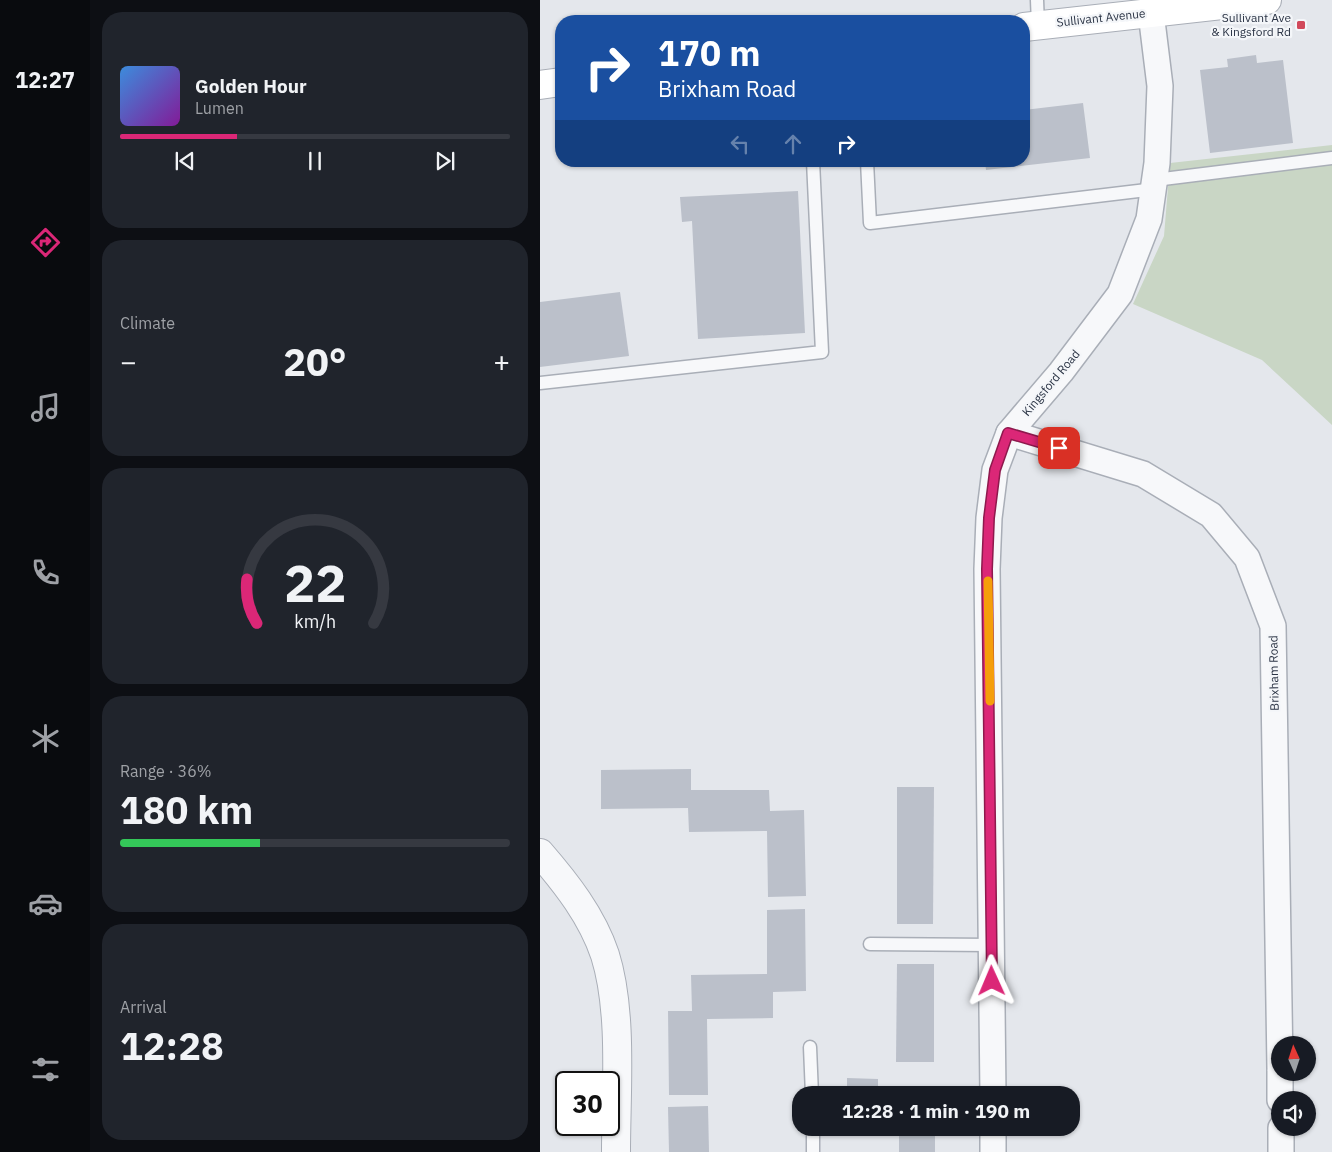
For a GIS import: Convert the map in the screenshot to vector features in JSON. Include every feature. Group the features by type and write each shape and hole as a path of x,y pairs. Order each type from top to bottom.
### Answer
{"main road":[{"name":"Sullivant Avenue","path":"1033,17 1150,4 1267,0"},
{"path":"540,85 555,83"}],"street":[{"name":"Kingsford Road","path":"993,1086 987,569 989,518 995,470 1008,433 1061,372 1120,294 1150,220 1155,184 1160,86 1150,4"},
{"name":"Brixham Road","path":"1008,433 1143,474 1211,515 1247,558 1273,626 1279,1036"},
{"path":"540,853 570,887 604,954 615,1022 616,1152"},
{"path":"993,1136 993,1152"},
{"path":"1281,1136 1281,1152"}],"lane":[{"path":"867,167 870,223 1332,158"},
{"path":"540,383 822,352 813,167"},
{"path":"870,944 991,945"},
{"path":"810,1047 812,1086"},
{"path":"813,1136 813,1152"}],"green space":[{"path":"1332,145 1332,425 1262,360 1133,304 1164,236 1170,163"}],"building":[{"path":"1256,55 1257,63 1283,60 1293,143 1210,153 1200,70 1228,67 1227,59"},
{"path":"1083,103 1090,158 1030,165 1030,109"},
{"path":"986,167 1012,167 986,170"},
{"path":"798,191 805,333 698,339 692,221 682,222 680,197"},
{"path":"620,292 629,356 540,367 540,302"},
{"path":"691,769 691,790 769,790 770,811 804,810 806,896 768,897 767,831 689,832 688,808 601,809 601,770"},
{"path":"897,787 934,787 933,924 897,924"},
{"path":"805,909 806,991 773,992 773,1018 707,1019 708,1095 669,1095 668,1011 692,1011 691,975 767,974 767,910"},
{"path":"897,964 934,964 934,1062 896,1062"},
{"path":"847,1078 878,1079 878,1086 847,1086"},
{"path":"708,1106 709,1152 669,1152 668,1107"},
{"path":"899,1136 935,1136 935,1152 899,1152"}],"slow traffic":[{"path":"988,581 990,701"}],"place":[{"name":"Sullivant Ave & Kingsford Rd","path":"1301,25"}],"route":[{"path":"992,981 990,638 987,569 989,518 995,470 1008,433 1059,448"}]}
